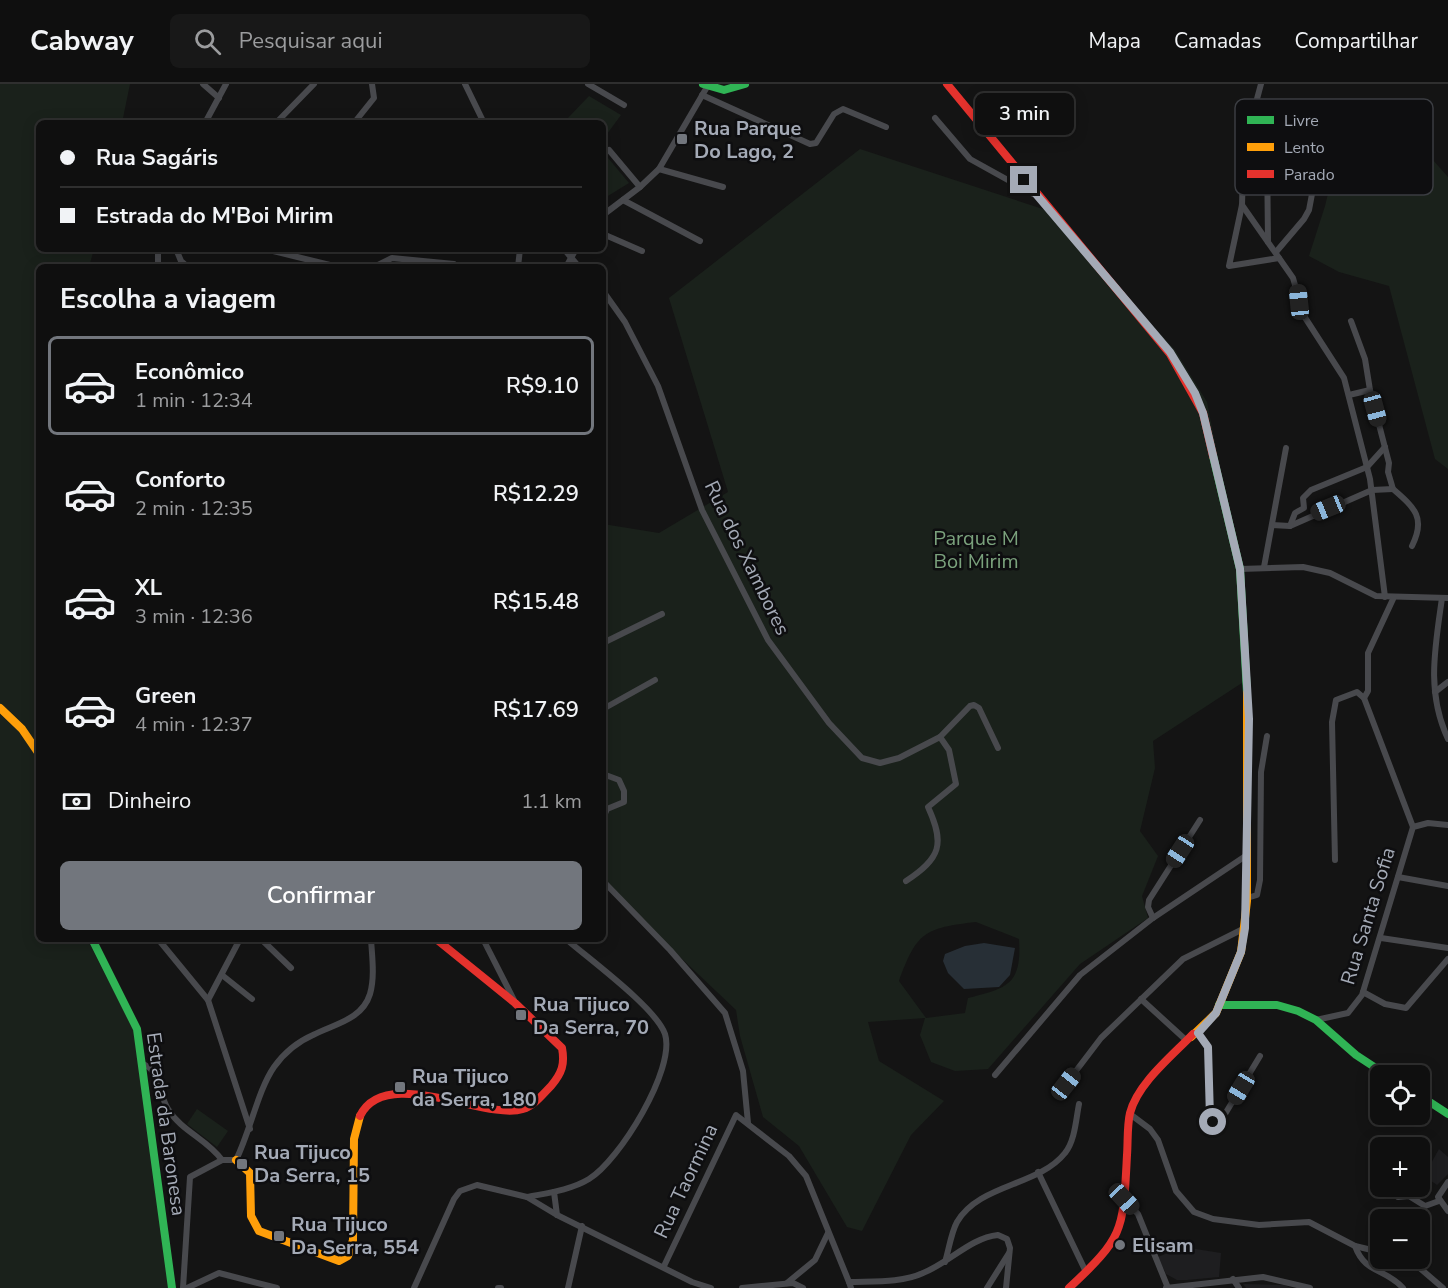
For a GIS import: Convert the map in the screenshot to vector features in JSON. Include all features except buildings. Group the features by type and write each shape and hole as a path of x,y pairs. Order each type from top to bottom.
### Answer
{"main road":[{"path":"705,85 724,90 745,84"},
{"path":"947,84 1038,197 1170,352 1195,393 1203,413 1240,569 1249,702 1247,898 1241,952 1220,1001 1192,1037 1155,1074 1137,1098 1130,1114 1124,1199 1119,1232 1104,1255 1068,1288"},
{"path":"0,708 22,729 36,750"},
{"name":"Estrada da Baronesa","path":"94,942 133,1017 172,1288"},
{"path":"236,1160 249,1173 252,1181 251,1216 260,1231 332,1260 345,1259 353,1243 357,1191 354,1134 360,1114 372,1103 397,1094 445,1099 501,1110 519,1111 533,1104 563,1070 565,1062 562,1048 515,1003 440,942"},
{"path":"1220,1001 1277,1005 1298,1011 1316,1020 1356,1055 1371,1065"},
{"path":"1430,1102 1448,1114"}],"street":[{"path":"202,84 219,98"},
{"path":"207,120 226,84"},
{"path":"279,120 314,84"},
{"path":"356,120 374,98 372,84"},
{"path":"465,84 483,120"},
{"path":"588,84 624,105"},
{"path":"1258,99 1261,84"},
{"path":"606,213 659,169 679,138 705,85"},
{"path":"702,95 810,144 816,143 834,114 843,109 886,127"},
{"path":"935,118 970,159 1038,197"},
{"path":"609,150 640,187"},
{"path":"659,169 723,187"},
{"path":"1242,195 1229,267 1277,255 1304,219 1309,210 1312,195"},
{"path":"1267,195 1268,242"},
{"path":"623,200 700,240"},
{"path":"1242,205 1297,286 1304,316 1339,370 1349,395 1372,490 1385,597"},
{"path":"606,235 642,251"},
{"path":"277,252 326,264"},
{"path":"567,252 577,264"},
{"path":"568,264 574,252"},
{"path":"380,264 393,258 454,264"},
{"name":"Rua dos Xambores","path":"606,295 625,322 658,386 702,510 768,640 836,731 862,758 880,763 899,758 940,737 970,706 975,705 979,708 998,748"},
{"path":"1351,321 1365,359 1393,489 1410,504 1419,520 1419,532 1412,546"},
{"path":"1349,395 1370,390"},
{"path":"1290,526 1295,513 1304,508 1303,498 1311,490 1367,467 1385,447"},
{"path":"1264,567 1286,448"},
{"path":"1272,525 1290,526 1372,490 1393,489"},
{"path":"1240,569 1315,568 1346,580 1366,593 1385,597 1445,598 1432,673 1448,739"},
{"path":"1364,698 1368,691 1368,652 1394,597"},
{"path":"606,642 662,614"},
{"path":"606,706 655,680"},
{"path":"1435,692 1448,682"},
{"path":"1335,860 1332,722 1336,700 1347,693 1357,692 1364,698 1413,827"},
{"path":"1247,898 1256,896 1259,886 1262,861 1260,772 1267,736"},
{"path":"906,881 931,861 939,839 939,832 927,807 956,784 949,750 940,737"},
{"path":"606,775 619,780 624,791 624,802 607,808 606,810"},
{"path":"1153,918 1148,907 1149,900 1200,820"},
{"name":"Rua Santa Sofia","path":"1316,1020 1348,1013 1363,992 1413,827 1428,823 1448,825"},
{"path":"994,1075 1072,982 1153,918 1247,855"},
{"path":"1398,876 1448,886"},
{"path":"606,884 670,950 725,1012 743,1071 748,1123 789,1156 806,1176 850,1285 918,1276 972,1244 992,1236 1006,1239 1010,1253 1006,1288"},
{"path":"1066,1084 1101,1038 1183,959 1245,928"},
{"path":"1381,938 1448,948"},
{"path":"160,942 208,1000 250,1129"},
{"path":"208,1000 238,942"},
{"path":"264,942 291,968"},
{"path":"277,1288 219,1273 185,1288 190,1179 194,1173 222,1160 236,1160 250,1129 266,1081 285,1054 312,1035 355,1016 367,1002 371,991 371,942"},
{"path":"484,942 515,1003"},
{"path":"527,1197 554,1192 587,1181 609,1163 623,1146 652,1095 665,1055 666,1043 661,1026 649,1011 569,942"},
{"path":"1363,992 1396,1008 1408,1008 1448,959"},
{"path":"222,975 252,999"},
{"path":"1140,999 1208,1047 1210,1118 1215,1124 1222,1119 1260,1056"},
{"path":"140,1063 154,1071 166,1105 177,1121 209,1146 222,1160"},
{"path":"945,1262 956,1224 966,1211 982,1200 1038,1172 1066,1152 1079,1104"},
{"path":"1130,1114 1150,1129 1158,1140 1176,1191 1194,1212 1213,1219 1259,1225 1309,1222 1355,1246 1370,1250"},
{"name":"Rua Taormina","path":"664,1266 733,1117 740,1117 748,1123"},
{"path":"1038,1172 1086,1272"},
{"path":"1448,1182 1438,1196 1439,1201 1448,1211"},
{"path":"414,1288 454,1199 468,1186 484,1186 527,1197 557,1215 664,1266 692,1282 711,1288"},
{"path":"554,1192 557,1215"},
{"path":"1411,1197 1425,1206 1439,1201"},
{"path":"1124,1199 1138,1214 1167,1288 1263,1277 1310,1288"},
{"path":"568,1288 582,1226"},
{"path":"787,1283 815,1260 828,1233"},
{"path":"1355,1246 1362,1262 1392,1278 1403,1288"},
{"path":"987,1288 1010,1253"},
{"path":"1423,1269 1443,1288"},
{"path":"1233,1279 1239,1288"},
{"path":"742,1288 787,1283 803,1288"}],"shaded area":[{"path":"984,943 1015,948 1010,975 999,987 964,989 948,973 943,961 945,954 965,946"},
{"path":"1439,1149 1448,1157 1448,1174 1437,1185 1430,1180 1430,1165"},
{"path":"1183,1247 1221,1253 1219,1277 1177,1280 1166,1274 1158,1257"},
{"path":"1243,1284 1284,1285 1292,1288 1246,1288"}],"green space":[{"path":"0,84 130,84 123,120 36,120 36,252 93,252 90,264 36,264 36,942 89,942 134,1031 169,1288 0,1288"},
{"path":"589,96 621,115 607,134 606,120 567,119"},
{"name":"Parque M Boi Mirim","path":"860,149 1049,211 1175,350 1207,402 1240,569 1248,679 1153,741 1155,768 1140,831 1158,856 1142,896 1148,918 1080,964 988,1069 955,1071 931,1062 920,1035 925,1018 868,1022 879,1061 944,1101 911,1135 862,1231 847,1227 799,1146 763,1117 740,1036 736,1010 606,887 606,524 659,533 728,492 669,298","holes":["976,922 1019,939 1018,966 1009,982 993,991 968,998 965,1013 926,1018 899,981 911,952 925,935 934,930 958,924"]},
{"path":"606,156 629,183 606,197"},
{"path":"1433,160 1448,177 1448,469 1435,459 1389,286 1339,272 1309,256 1328,195 1433,195"},
{"path":"197,1109 228,1131 217,1147 187,1124"}],"traffic: fast":[{"path":"703,84 724,90 745,84"},
{"path":"1213,456 1240,569 1247,693"},
{"path":"94,942 137,1029 172,1288"},
{"path":"1219,1005 1277,1005 1298,1011 1316,1020 1356,1055 1371,1065"},
{"path":"1430,1102 1448,1114"}],"traffic: slow":[{"path":"1191,1037 1216,1013 1241,952 1247,901 1247,693"},
{"path":"0,708 22,729 36,750"},
{"path":"236,1160 250,1173 251,1216 259,1231 339,1261 348,1256 353,1240 354,1139 360,1116"}],"traffic: jam":[{"path":"947,84 1170,354 1203,413 1213,456"},
{"path":"360,1116 373,1101 391,1095 413,1094 506,1111 523,1109 538,1099 558,1077 563,1064 562,1048 515,1003 440,942"},
{"path":"1069,1288 1111,1243 1122,1216 1129,1118 1134,1102 1157,1070 1193,1034"}],"place":[{"name":"Rua Parque Do Lago, 2","path":"682,139"},
{"name":"Rua Tijuco Da Serra, 70","path":"521,1015"},
{"name":"Rua Tijuco da Serra, 180","path":"400,1087"},
{"name":"Rua Tijuco Da Serra, 15","path":"242,1164"},
{"name":"Rua Tijuco Da Serra, 554","path":"279,1236"},
{"name":"Elisam","path":"1120,1245"}],"route":[{"path":"1024,180 1120,296 1170,352 1195,393 1203,413 1240,569 1249,719 1247,901 1241,952 1216,1013 1198,1033 1208,1047 1210,1118 1213,1122"}]}
